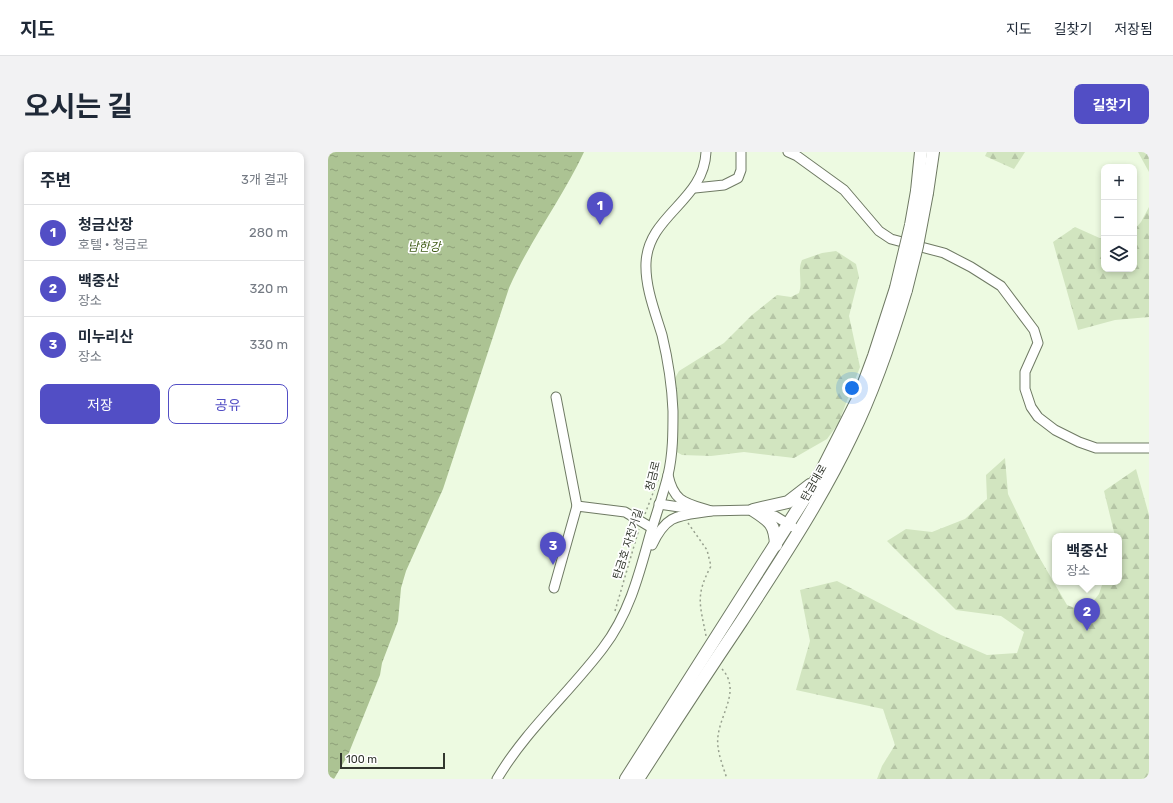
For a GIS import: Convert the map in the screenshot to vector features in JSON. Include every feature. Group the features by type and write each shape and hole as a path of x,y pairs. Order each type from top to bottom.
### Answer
{"main road":[{"name":"탄금대로","path":"922,152 922,192"},
{"name":"탄금대로","path":"638,779 852,436 891,341 911,225 933,152"},
{"name":"탄금대로","path":"626,779 776,545 794,528 858,399 901,289"},
{"path":"753,510 788,502 802,493 820,474"},
{"path":"753,510 769,521 776,533 776,545"}],"street":[{"name":"청금로","path":"498,779 512,755 594,660 615,632 628,607 641,568 668,474 672,433 671,383 662,337 649,288 646,262 648,248 653,236 666,219 695,188 703,170 706,152"},
{"path":"695,188 724,185 738,178 741,170 741,152"},
{"path":"788,152 844,190 879,231 891,240 944,253 971,267 1001,286 1034,330 1038,343 1026,372 1025,388 1031,406 1043,422 1072,439 1096,448 1149,448"},
{"path":"554,588 577,506 556,397"},
{"path":"668,474 671,489 676,496 686,503 711,511"},
{"path":"659,504 711,511"},
{"path":"577,506 625,512 652,528"},
{"path":"641,568 659,529 666,522 683,516 711,511 753,510 775,516 794,528"}],"path":[{"name":"탄금호 자전거길","path":"614,616 642,521 658,479"},
{"path":"683,516 707,550 711,566 702,583 699,600 707,642"},
{"path":"722,669 729,677 731,689 718,737 719,750 727,779"}],"green space":[{"path":"987,152 1025,152 1014,169 985,156"},
{"path":"1138,152 1149,152 1149,172"},
{"path":"1149,207 1149,317 1115,320 1078,330 1053,242 1075,227 1101,239 1101,272 1137,272 1137,227"},
{"path":"836,251 856,264 859,277 849,316 860,367 838,424 827,439 794,458 744,452 711,456 682,455 675,451 675,378 679,371 724,343 752,315 777,295 791,297 799,293 800,268 802,260 822,253"},
{"path":"1005,458 1008,494 1035,550 1052,579 1052,585 1055,585 1067,605 1085,612 1099,594 1102,585 1122,585 1122,533 1114,533 1104,491 1136,469 1149,515 1149,779 877,779 882,766 895,745 883,709 796,690 810,641 800,590 837,581 941,635 987,655 1017,653 1024,632 1001,616 956,610 887,541 906,529 932,532 965,519 987,499 986,475"}],"water":[{"name":"남한강","path":"328,152 584,152 566,186 526,253 509,288 443,489 406,571 401,588 398,621 382,663 380,675 348,755 334,779 328,779"}],"place":[{"name":"청금산장","path":"600,225"},
{"name":"미누리산","path":"553,565"},
{"name":"백중산","path":"1087,631"}]}
